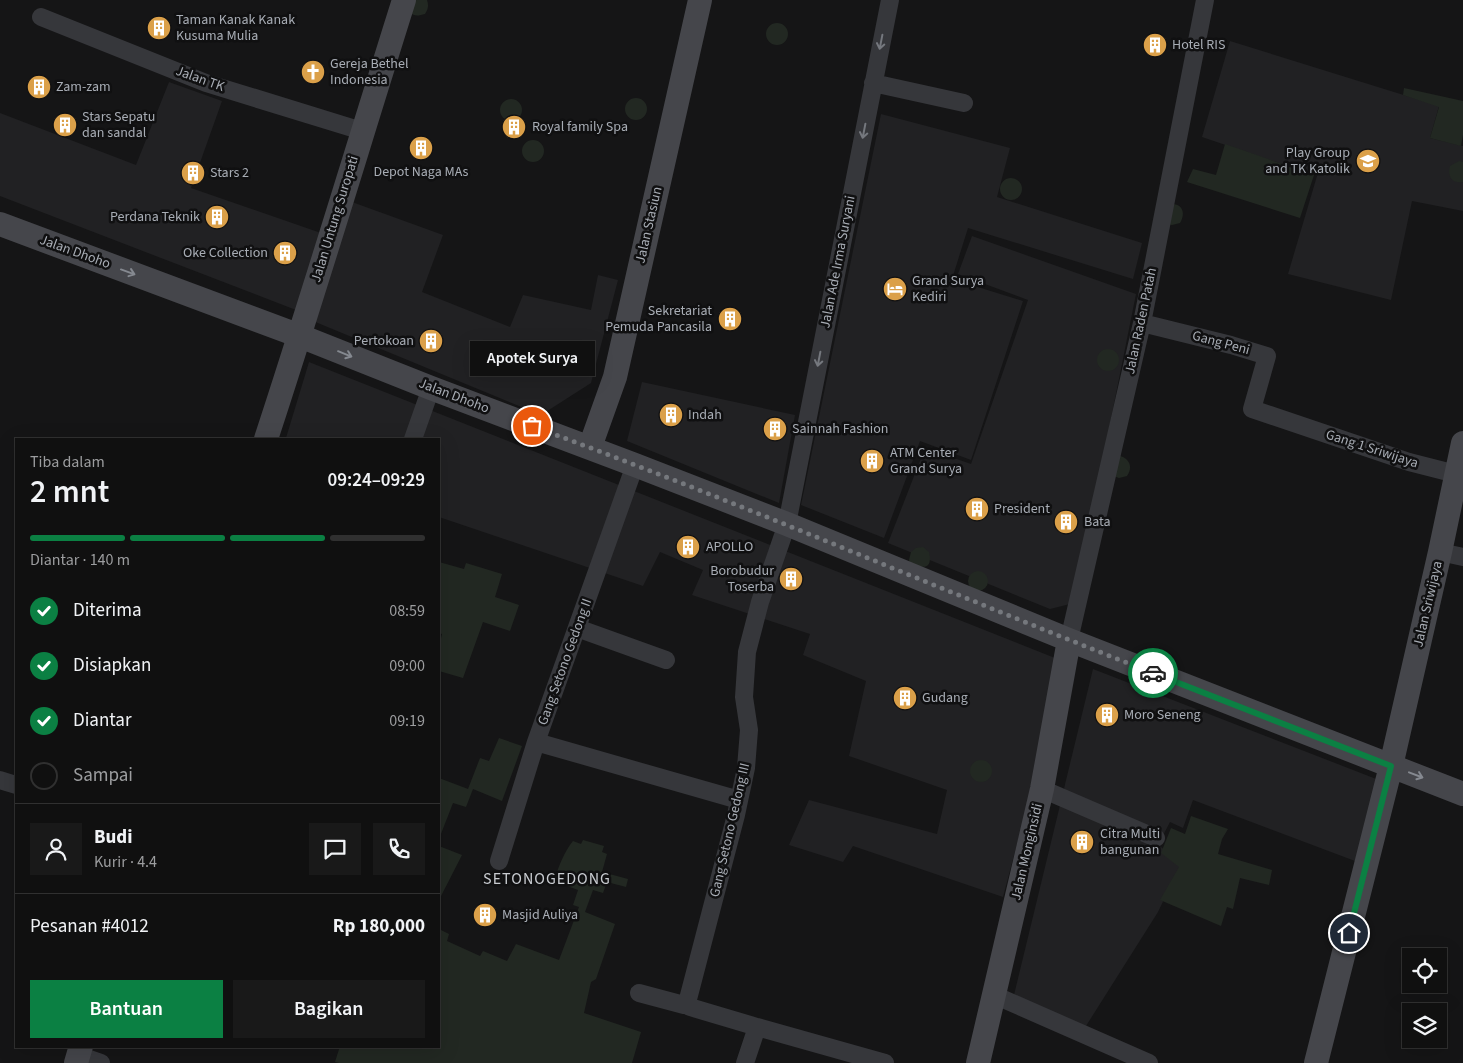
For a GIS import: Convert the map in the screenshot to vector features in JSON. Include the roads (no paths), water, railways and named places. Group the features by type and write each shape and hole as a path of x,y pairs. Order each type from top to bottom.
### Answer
{"street":[{"name":"Jalan Untung Suropati","path":"266,438 300,336 404,0"},
{"name":"Jalan Stasiun","path":"590,448 615,376 700,0"},
{"name":"Jalan Ade Irma Suryani","path":"787,524 890,0"},
{"name":"Jalan Raden Patah","path":"1069,640 1142,323 1204,0"},
{"name":"Jalan TK","path":"40,17 206,83 362,131"},
{"path":"873,83 964,104"},
{"name":"Jalan Dhoho","path":"0,224 300,336 431,388 636,465 787,524 1069,640 1463,794"},
{"name":"Gang Peni","path":"1142,323 1267,356 1252,409 1288,421"},
{"path":"413,438 431,388"},
{"name":"Gang 1 Sriwijaya","path":"1288,421 1410,462 1456,474"},
{"name":"Jalan Sriwijaya","path":"1316,1063 1391,766 1463,443"},
{"name":"Gang Setono Gedong II","path":"499,861 536,742 636,465"},
{"name":"Gang Setono Gedong III","path":"687,1005 746,768 749,734 744,697 748,652 760,602 787,524"},
{"path":"1440,552 1463,557"},
{"path":"577,628 666,660"},
{"name":"Jalan Monginsidi","path":"978,1063 1042,789 1069,640"},
{"path":"536,742 739,800"},
{"path":"0,780 15,785"},
{"path":"1042,789 1156,838"},
{"path":"639,993 687,1005 886,1063"},
{"path":"994,995 1149,1063"},
{"path":"745,1063 757,1026"},
{"path":"78,1055 101,1063"}],"place":[{"name":"Taman Kanak Kanak Kusuma Mulia","path":"159,28"},
{"name":"Hotel RIS","path":"1155,45"},
{"name":"Gereja Bethel Indonesia","path":"313,72"},
{"name":"Zam-zam","path":"39,87"},
{"name":"Stars Sepatu dan sandal","path":"65,125"},
{"name":"Royal family Spa","path":"514,127"},
{"name":"Depot Naga MAs","path":"421,148"},
{"name":"Play Group and TK Katolik","path":"1368,161"},
{"name":"Stars 2","path":"193,173"},
{"name":"Perdana Teknik","path":"217,217"},
{"name":"Oke Collection","path":"285,253"},
{"name":"Grand Surya Kediri","path":"895,289"},
{"name":"Sekretariat Pemuda Pancasila","path":"730,319"},
{"name":"Pertokoan","path":"431,341"},
{"name":"Indah","path":"671,415"},
{"name":"Apotek Surya","path":"532,426"},
{"name":"Sainnah Fashion","path":"775,429"},
{"name":"ATM Center Grand Surya","path":"872,461"},
{"name":"President","path":"977,509"},
{"name":"Bata","path":"1066,522"},
{"name":"APOLLO","path":"688,547"},
{"name":"Borobudur Toserba","path":"791,579"},
{"name":"Gudang","path":"905,698"},
{"name":"Moro Seneng","path":"1107,715"},
{"name":"Citra Multi bangunan","path":"1082,842"},
{"name":"Masjid Auliya","path":"485,915"}],"district":[{"name":"SETONOGEDONG","path":"547,879"}]}
